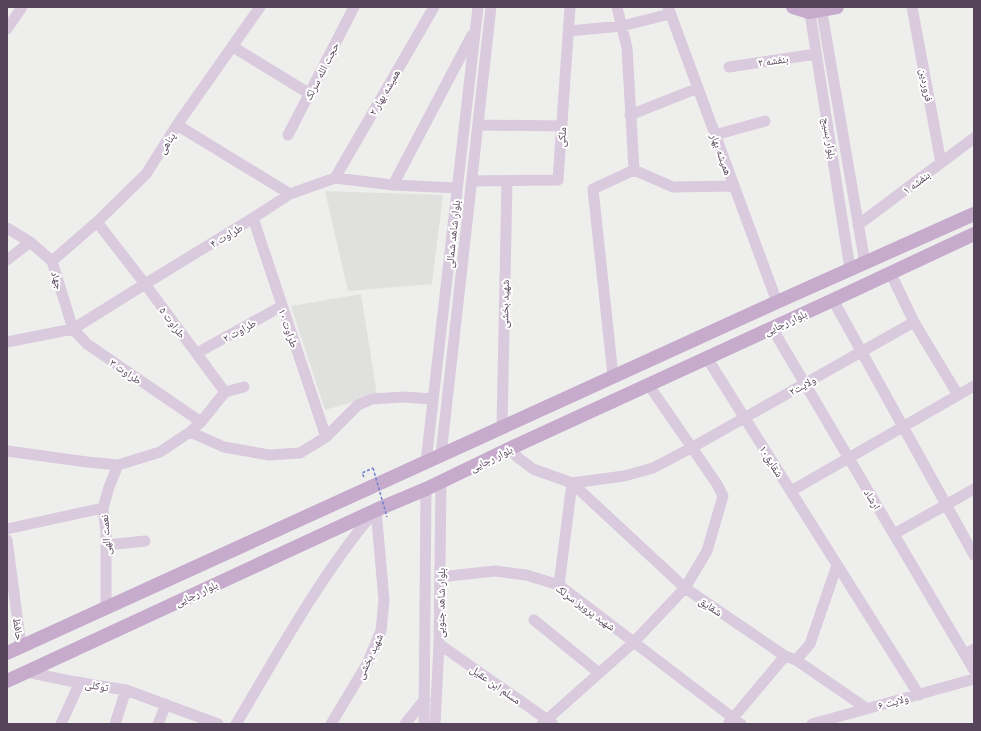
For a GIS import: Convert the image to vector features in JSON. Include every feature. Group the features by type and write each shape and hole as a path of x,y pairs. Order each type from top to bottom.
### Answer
{"main road":[{"path":"793,7 815,9 837,7"},
{"name":"بلوار رجایی","path":"7,653 613,376 974,214"},
{"name":"بلوار رجایی","path":"7,681 382,513 426,489 513,447 974,234"},
{"path":"441,455 441,482"},
{"path":"426,462 426,489"}],"street":[{"path":"7,29 22,7"},
{"name":"پناهی","path":"52,261 96,222 146,174 177,125 260,7"},
{"name":"حجت الله سرلک","path":"288,135 354,7"},
{"name":"همیشه بهار ۲","path":"335,178 434,7"},
{"name":"بلوار شاهد شمالی","path":"426,462 478,7"},
{"name":"بلوار شاهد شمالی","path":"441,455 491,7"},
{"name":"ملکی","path":"472,181 558,180 570,7"},
{"path":"617,7 628,48 630,115 634,170"},
{"name":"فروردین","path":"912,7 941,163"},
{"name":"بلوار بسیج","path":"815,9 816,54 850,269"},
{"name":"بلوار بسیج","path":"815,9 865,263"},
{"path":"569,31 622,26 669,11"},
{"name":"همیشه بهار","path":"669,11 777,302"},
{"path":"393,185 475,29"},
{"path":"233,47 310,94"},
{"name":"بنفشه ۲","path":"729,67 816,54"},
{"path":"630,115 698,88"},
{"path":"715,134 765,121"},
{"path":"177,125 290,194"},
{"path":"478,125 562,126"},
{"name":"بنفشه ۱","path":"858,225 974,138"},
{"path":"613,376 593,189 634,170 673,187 734,186"},
{"name":"طراوت ۴","path":"7,342 73,329 290,194 335,178 393,185 457,188"},
{"name":"شهید بخشی","path":"502,428 507,181"},
{"name":"طراوت ۱۰","path":"253,218 326,437"},
{"name":"طراوت ۵","path":"96,222 145,284 225,392"},
{"name":"جهاد","path":"7,228 30,242 52,261 73,329"},
{"path":"7,260 30,242"},
{"path":"890,272 914,322 958,395"},
{"path":"833,300 974,555"},
{"name":"طراوت ۲","path":"197,353 282,306"},
{"name":"ولایت۲","path":"572,483 624,476 653,468 914,322"},
{"name":"ارشاد","path":"772,328 894,534 969,652 974,670"},
{"name":"طراوت ۳","path":"73,329 87,344 201,422"},
{"name":"شقایق۱۰","path":"707,358 919,695"},
{"path":"548,723 599,673 633,643 685,588 707,551 723,496 717,484 648,384"},
{"path":"791,491 974,386"},
{"path":"7,451 118,465 160,452 190,432 201,422 225,392 244,387"},
{"path":"190,432 224,447 269,455 300,453 326,437 358,405 372,399 403,397 433,399"},
{"path":"513,447 516,456 533,469 572,483 559,585"},
{"name":"نعمت الهی","path":"106,607 106,531 103,508 109,487 118,465"},
{"name":"بلوار شاهد جنوبی","path":"435,724 439,644 441,482"},
{"name":"شقایق","path":"572,483 685,588 785,656 796,660 866,708"},
{"name":"بلوار شاهد جنوبی","path":"424,724 426,489"},
{"path":"894,534 974,489"},
{"path":"7,529 103,508"},
{"path":"236,724 306,608 352,539 382,513"},
{"name":"شهید بخشی","path":"331,724 367,664 381,631 384,600 382,513"},
{"name":"حافظ","path":"7,540 21,646"},
{"path":"106,545 145,541"},
{"path":"796,660 810,644 837,565"},
{"name":"شهید پرویز سرلک","path":"440,577 495,571 526,576 559,585 734,722"},
{"path":"534,620 599,673"},
{"name":"مسلم ابن عقیل","path":"439,644 548,723"},
{"path":"734,722 785,656"},
{"name":"توکلی","path":"27,672 126,690 215,723"},
{"name":"ولایت ۶","path":"812,724 974,679"},
{"path":"61,724 80,682"},
{"path":"115,724 126,690"},
{"path":"406,724 425,699"},
{"path":"158,724 166,704"}],"path":[{"path":"362,473 373,468 382,513"}],"shaded area":[{"path":"325,191 443,195 432,284 348,291"},
{"path":"361,294 377,395 325,410 291,306"}]}
